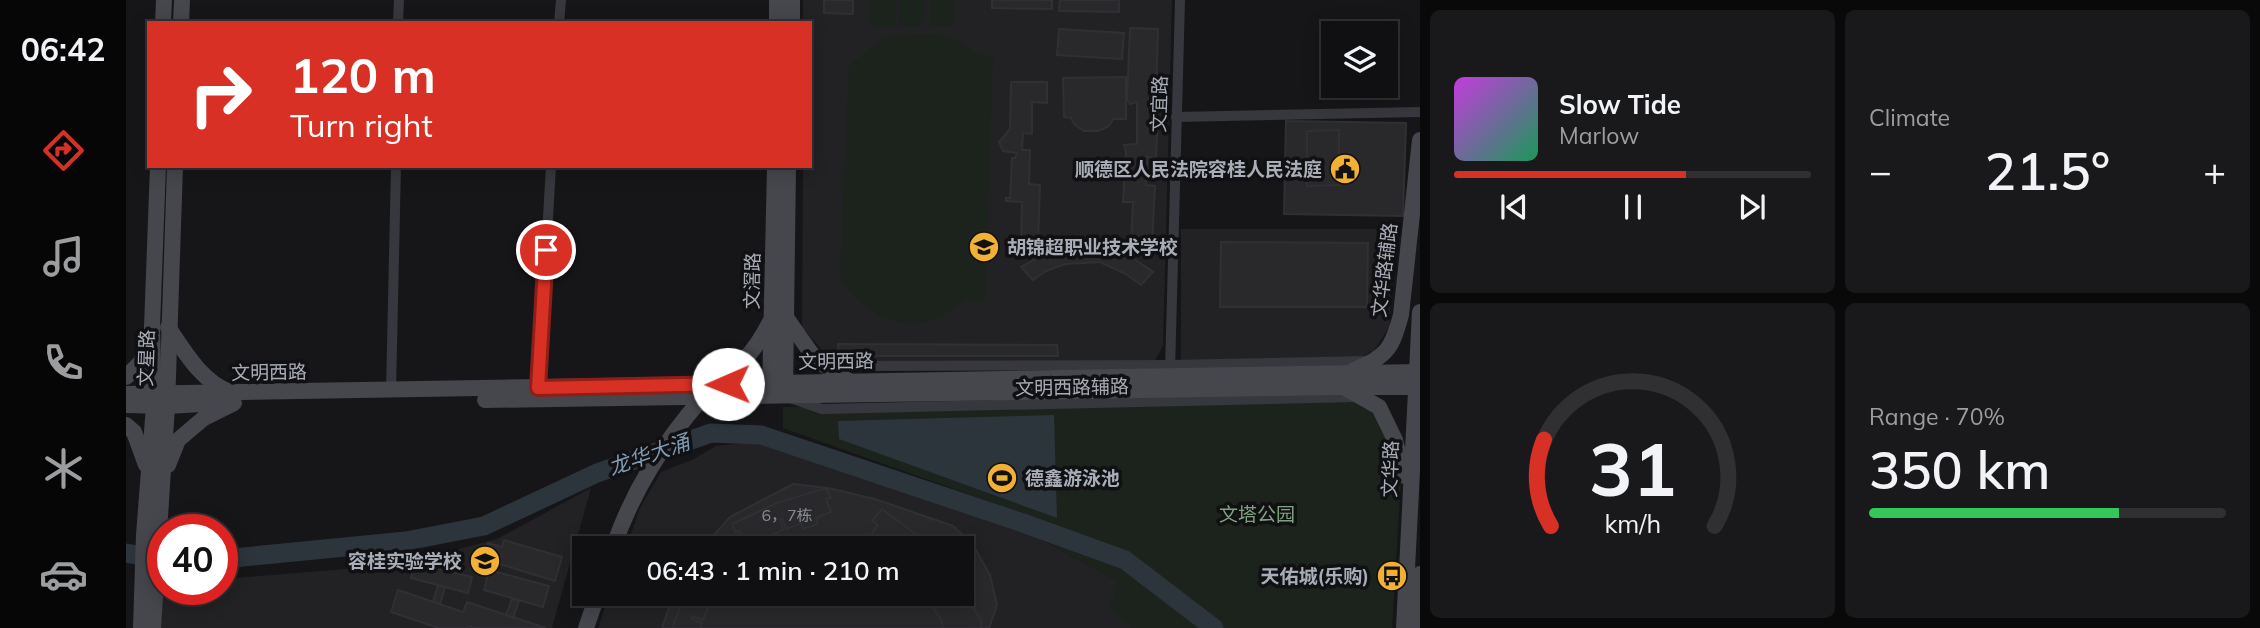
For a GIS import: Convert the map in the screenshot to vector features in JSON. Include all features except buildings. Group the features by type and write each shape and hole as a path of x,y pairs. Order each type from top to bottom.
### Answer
{"street":[{"path":"163,21 164,0"},
{"path":"181,21 182,0"},
{"path":"398,0 398,21"},
{"path":"559,21 561,0"},
{"path":"777,21 778,0"},
{"path":"792,0 792,21"},
{"name":"文宜路","path":"1170,371 1180,0"},
{"path":"1176,117 1420,112"},
{"name":"文华路辅路","path":"1341,380 1375,360 1394,343 1401,315 1420,140"},
{"name":"文星路","path":"157,514 162,480 158,168"},
{"name":"文星路","path":"160,327 175,168"},
{"path":"391,391 396,168"},
{"path":"538,388 551,168"},
{"name":"文滘路","path":"775,168 778,390"},
{"name":"文滘路","path":"778,316 788,168"},
{"path":"1394,343 1420,297"},
{"name":"文华路","path":"1404,628 1407,474 1418,379 1420,312"},
{"path":"617,536 634,496 676,429 704,391 742,364 778,316 816,360 851,382"},
{"path":"126,377 141,362 160,327 205,376 233,398 178,440 162,480"},
{"name":"文明西路辅路","path":"816,360 838,366 1170,371 1375,360"},
{"name":"文明西路","path":"778,390 851,382 1170,371 1341,380"},
{"name":"文明西路","path":"126,405 159,400 233,398 1418,379"},
{"path":"1341,380 1379,407 1388,422 1407,474 1396,628"},
{"name":"文明西路","path":"233,398 538,388 704,391"},
{"name":"文明西路辅路","path":"778,390 822,409 1362,397"},
{"name":"文明西路","path":"126,394 159,400"},
{"name":"文星路","path":"149,514 148,470 159,400"},
{"path":"126,425 134,432 148,470"},
{"path":"1416,628 1420,574"},
{"name":"文星路","path":"141,628 147,581"},
{"path":"152,605 153,628"},
{"path":"586,628 594,606"}],"shaded area":[{"name":"胡锦超职业技术学校","path":"803,0 1172,0 1163,345 1154,363 841,364 822,350 802,327 803,168 812,168 812,21 803,21"},
{"path":"1181,229 1391,229 1390,326 1374,350 1347,367 1181,367"},
{"name":"德鑫游泳池","path":"1054,415 1057,518 839,439 838,421"},
{"path":"751,442 837,467 1018,527 1118,581 1131,628 598,628 606,606 974,606 974,536 630,536 640,508 661,472 692,460 716,446"},
{"name":"容桂实验学校","path":"591,488 578,536 572,536 572,556 552,628 159,628 161,605 238,605 238,578 358,568 440,554 497,539"}],"green space":[{"path":"871,0 896,0 895,27 870,27"},
{"path":"900,0 924,0 923,26 899,26"},
{"path":"930,0 955,0 954,26 929,25"},
{"path":"901,33 951,38 977,55 993,56 985,301 968,300 967,297 943,315 916,323 889,319 876,313 852,294 840,274 849,66 878,41"},
{"name":"文塔公园","path":"1338,397 1357,402 1373,413 1386,435 1400,473 1392,628 1131,628 1110,607 1118,581 1018,527 1021,513 783,428 783,407"}],"waterway":[{"name":"龙华大涌","path":"238,557 406,541 484,526 597,473 711,433 761,435 1125,560 1214,628"},
{"name":"龙华大涌","path":"126,553 147,556"}],"place":[{"name":"顺德区人民法院容桂人民法庭","path":"1345,169"},
{"name":"胡锦超职业技术学校","path":"984,247"},
{"name":"德鑫游泳池","path":"1002,478"},
{"name":"容桂实验学校","path":"485,561"},
{"name":"天佑城(乐购)","path":"1392,576"}],"route":[{"path":"546,250 538,388 728,384"}]}
